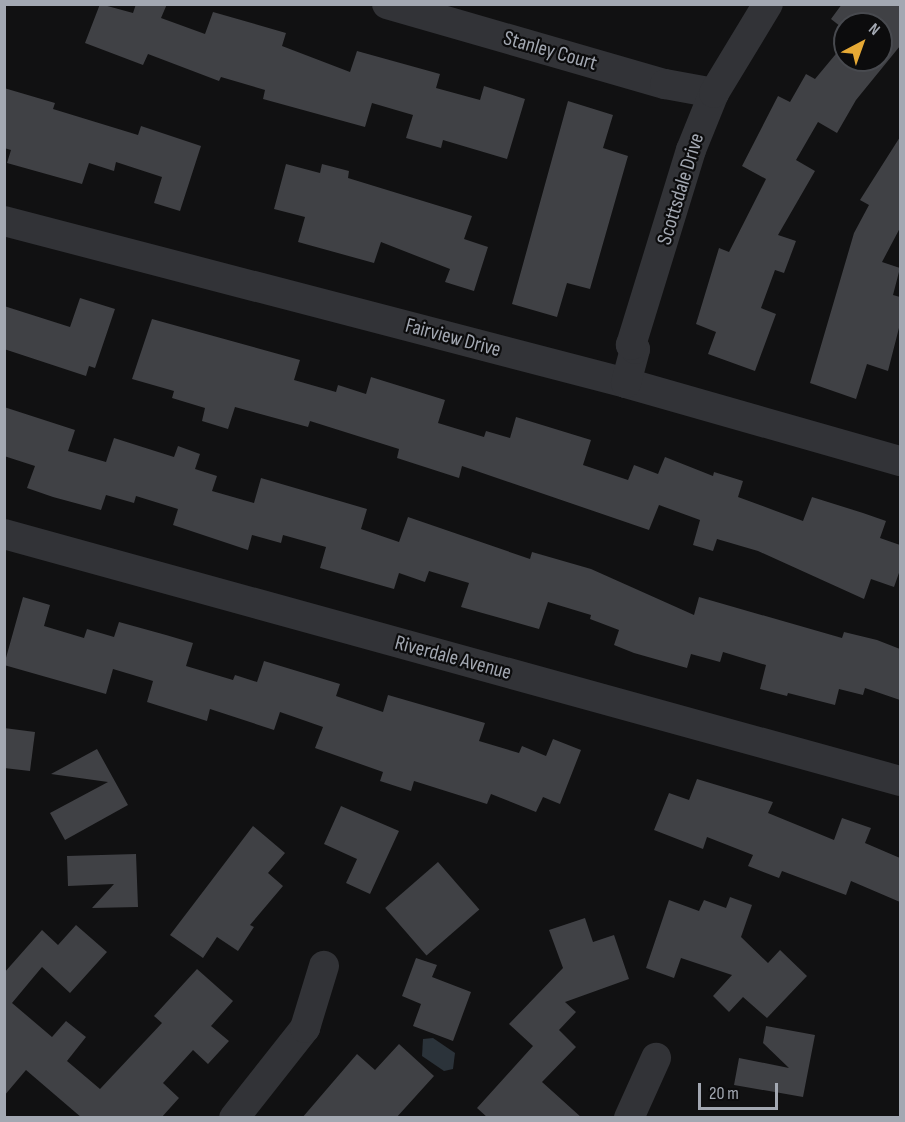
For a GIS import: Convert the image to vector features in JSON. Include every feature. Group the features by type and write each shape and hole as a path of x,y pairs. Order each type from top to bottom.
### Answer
{"street":[{"name":"Stanley Court","path":"387,4 665,84 714,93"},
{"name":"Scottsdale Drive","path":"626,383 635,349 631,345 691,150 714,93 768,4"},
{"name":"Fairview Drive","path":"4,221 626,383 900,460"},
{"name":"Riverdale Avenue","path":"4,534 900,781"},
{"path":"234,1118 305,1029 324,966"},
{"path":"629,1118 656,1058"}],"shaded area":[{"path":"433,1038 455,1053 453,1069 444,1071 422,1056 423,1039"}],"building":[{"path":"100,4 133,13 136,4 167,4 161,18 205,34 213,12 286,33 282,46 350,72 357,51 440,74 436,88 480,100 484,86 525,99 507,159 443,140 441,148 406,138 413,115 372,103 365,127 263,99 265,90 221,77 219,81 148,54 143,65 85,43"},
{"path":"842,4 900,4 900,46 893,55 893,12 836,12"},
{"path":"833,57 833,72 879,72 856,100 837,133 818,122 796,160 815,171 778,235 796,241 784,273 775,270 761,308 776,314 755,371 708,354 716,332 696,324 719,248 729,252 766,179 742,166 778,96 790,102 806,74 815,79"},
{"path":"4,88 55,103 53,109 138,135 141,126 201,146 180,211 154,203 162,177 116,162 114,171 89,163 82,184 7,163 11,150 4,148"},
{"path":"568,101 613,115 603,148 628,156 590,289 567,283 557,317 512,304"},
{"path":"900,137 900,228 882,262 900,268 893,295 900,297 900,324 888,371 867,364 856,399 810,383 854,233 869,205 860,200"},
{"path":"286,164 320,173 322,164 349,171 348,178 472,216 464,239 488,247 474,291 445,282 450,269 381,242 374,263 298,242 305,217 274,209"},
{"path":"80,298 115,309 95,368 89,366 86,376 4,349 4,306 70,327"},
{"path":"152,319 300,360 294,380 336,392 338,385 366,394 371,377 445,400 438,423 484,437 486,431 510,438 516,417 591,440 583,465 628,480 634,465 658,474 665,457 713,476 714,472 743,481 738,497 803,521 812,497 863,513 886,521 880,538 900,545 900,570 894,587 871,579 864,599 758,551 717,539 713,551 693,545 700,520 659,505 649,530 462,466 459,478 397,458 399,449 310,421 308,427 235,407 228,429 202,421 205,408 172,398 174,391 132,379"},
{"path":"4,407 75,430 68,451 106,462 114,438 174,457 178,446 200,454 195,469 217,476 212,491 254,503 261,478 367,509 361,529 399,542 408,517 530,559 532,552 591,569 694,615 699,597 842,638 844,632 877,640 900,649 900,700 865,688 863,695 839,689 835,705 788,693 787,696 760,689 766,665 723,652 720,662 691,654 687,668 634,653 614,645 619,630 590,619 591,615 548,602 539,629 461,607 469,583 429,571 425,582 399,573 394,589 320,568 326,547 283,535 281,543 252,535 248,550 173,525 178,509 136,496 134,503 106,495 101,510 53,497 27,488 35,466 4,456"},
{"path":"23,597 50,605 44,626 84,638 87,629 114,637 119,622 193,643 186,666 233,680 235,675 257,682 264,661 340,684 336,696 383,712 388,695 485,723 479,741 519,753 522,746 546,756 553,739 581,750 560,804 543,797 536,812 491,794 487,804 414,781 411,791 380,781 383,772 315,748 323,727 280,712 274,730 210,709 207,721 147,702 153,681 113,669 106,694 4,665"},
{"path":"4,728 35,732 30,771 4,768"},
{"path":"97,749 128,805 65,840 50,813 108,782 51,774"},
{"path":"697,779 773,802 768,813 834,840 842,818 871,828 865,843 900,858 900,902 851,881 846,895 782,871 779,878 748,866 753,855 707,837 703,849 654,830 669,793 689,800"},
{"path":"341,806 399,831 370,894 346,883 357,859 324,844"},
{"path":"253,826 285,853 268,873 283,886 250,925 254,927 238,951 217,937 203,958 170,935"},
{"path":"136,854 138,907 92,908 114,884 68,886 67,856"},
{"path":"438,862 479,910 427,955 385,908"},
{"path":"730,897 752,905 741,937 768,963 780,950 807,976 767,1018 743,997 729,1012 713,996 732,975 681,958 674,978 646,968 669,900 699,911 704,900 726,908"},
{"path":"585,918 593,942 614,935 629,979 565,1002 576,1012 559,1030 576,1047 542,1082 582,1118 488,1118 477,1108 533,1046 509,1024 563,968 549,930"},
{"path":"76,925 107,952 70,993 42,967 12,1003 52,1037 66,1021 86,1037 67,1061 100,1089 162,1023 154,1016 197,969 233,1001 211,1026 229,1041 208,1064 193,1050 163,1083 179,1098 161,1118 82,1118 26,1070 4,1096 4,973 42,930 58,945"},
{"path":"416,958 437,965 432,977 471,992 453,1041 413,1026 421,1004 402,996"},
{"path":"766,1026 815,1035 803,1097 734,1085 739,1058 789,1068 763,1043"},
{"path":"399,1044 434,1076 396,1118 302,1118 357,1054 375,1070"}]}
